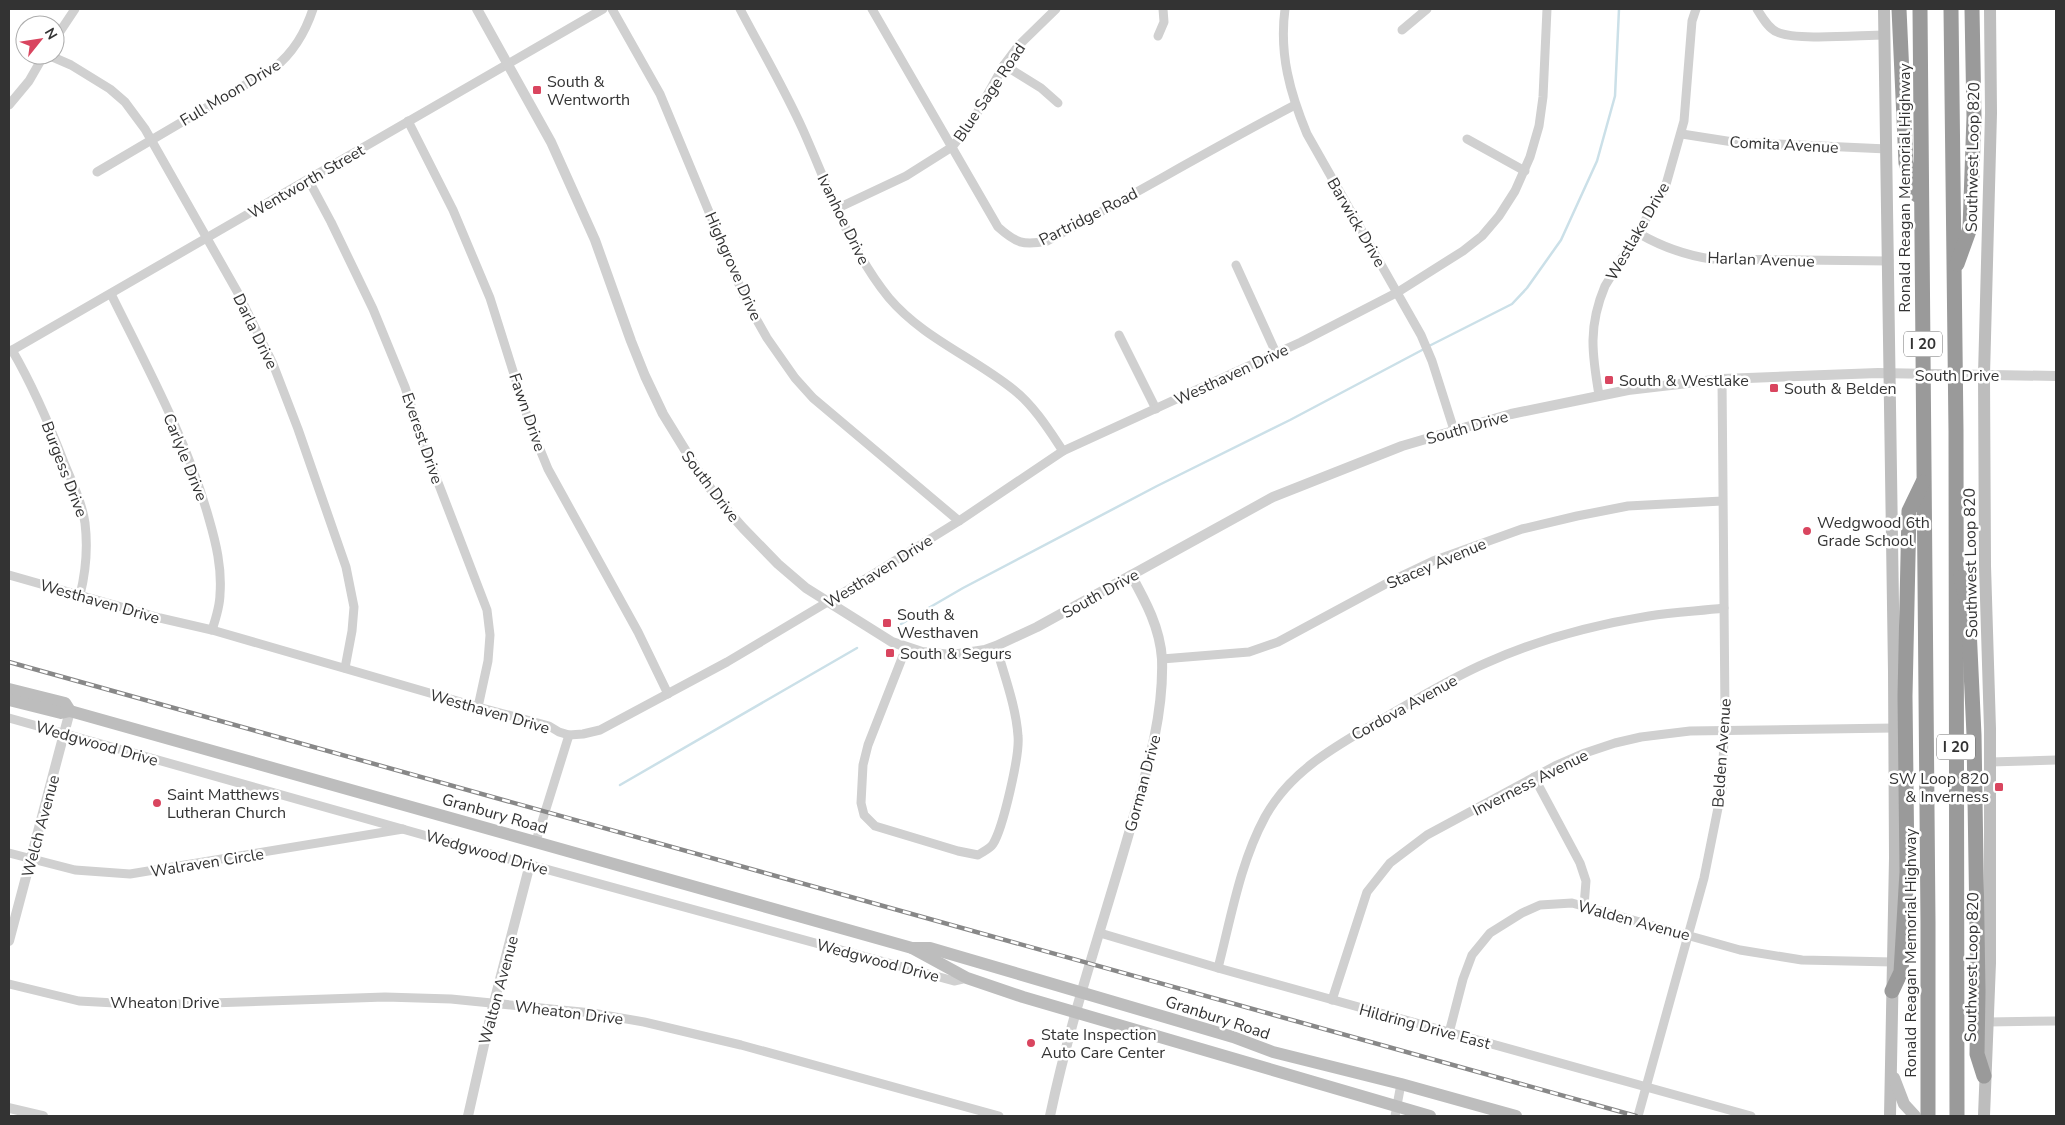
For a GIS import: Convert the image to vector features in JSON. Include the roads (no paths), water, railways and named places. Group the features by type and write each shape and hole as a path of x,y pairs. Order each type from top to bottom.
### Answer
{"highway":[{"path":"1900,9 1906,163 1921,209"},
{"name":"Ronald Reagan Memorial Highway","path":"1920,9 1928,1116"},
{"name":"I 20","path":"1951,9 1954,272 1957,1116"},
{"path":"1954,272 1970,228 1974,117 1972,9"},
{"path":"1892,991 1901,972 1907,872 1905,696 1909,511 1924,479"},
{"path":"1955,557 1968,606 1974,735 1978,999 1977,1054 1984,1076"}],"main road":[{"path":"1884,9 1889,261 1894,374 1895,858 1890,1116"},
{"name":"Southwest Loop 820","path":"1984,1116 1984,1076 1990,972 1990,762 1978,375 1991,113 1990,9"},
{"name":"Granbury Road","path":"9,689 64,703 70,711"},
{"name":"Granbury Road","path":"9,700 61,713 70,711 912,948 967,978 1075,1014 1396,1111 1430,1116"},
{"name":"Granbury Road","path":"912,948 930,948 1081,991 1233,1037 1274,1052 1401,1084 1516,1116"},
{"path":"967,978 986,972 1019,982 1041,981"},
{"path":"1891,1068 1904,1104 1915,1116"},
{"path":"1974,1116 1984,1100"}],"street":[{"path":"65,24 75,9"},
{"name":"Full Moon Drive","path":"96,172 274,68 296,46 313,9"},
{"name":"South Drive","path":"477,9 550,142 573,190 594,240 631,342 663,414 680,444 720,502 778,564 806,588 892,642 922,652 952,655 985,650 996,646 1031,630 1273,497 1386,452 1511,414 1599,395 1722,379 1894,374 2056,376"},
{"name":"Wentworth Street","path":"10,351 602,9"},
{"name":"Highgrove Drive","path":"612,9 660,94 746,301 767,338 795,378 813,398 959,521"},
{"name":"Ivanhoe Drive","path":"740,9 794,111 864,264 905,315 925,332 1014,390 1030,405 1063,452"},
{"name":"Partridge Road","path":"872,9 998,227 1010,238 1020,243 1033,244 1047,241 1295,105"},
{"name":"Blue Sage Road","path":"838,208 906,176 952,147 972,122 1004,65 1019,45 1056,9"},
{"path":"1158,36 1164,22 1163,9"},
{"name":"Barwick Drive","path":"1286,9 1283,29 1283,58 1295,105 1308,134 1421,335 1432,361 1454,430"},
{"path":"1402,30 1427,9"},
{"name":"Westhaven Drive","path":"9,575 160,618 212,630 549,726 569,735 600,730 727,662 827,602 959,521 1063,452 1276,353 1398,292 1482,236 1499,216 1525,171 1538,126 1543,97 1547,9"},
{"name":"Westlake Drive","path":"1599,395 1592,343 1594,318 1605,286 1665,188 1682,134 1692,22 1696,9"},
{"path":"1757,9 1768,25 1775,31 1791,36 1885,35"},
{"name":"Darla Drive","path":"65,63 110,89 125,102 151,140 207,238 238,293 273,364 298,429 346,567 354,607 352,631 345,668"},
{"path":"9,105 39,65"},
{"path":"1004,65 1041,88 1058,103"},
{"name":"Fawn Drive","path":"408,121 454,210 490,298 530,425 548,469 638,632 668,694"},
{"name":"Comita Avenue","path":"1682,134 1733,142 1887,149"},
{"path":"1467,139 1525,171"},
{"name":"Everest Drive","path":"308,179 332,222 377,318 405,387 424,446 487,610 490,635 488,661 478,707"},
{"name":"Harlan Avenue","path":"1638,233 1672,251 1705,258 1889,261"},
{"path":"1236,265 1276,353"},
{"name":"Carlyle Drive","path":"111,294 174,424 194,470 206,509 215,540 220,574 217,616 212,630"},
{"path":"1120,335 1156,409"},
{"name":"Burgess Drive","path":"10,351 24,370 55,438 79,500 85,521 87,548 85,574 80,595"},
{"name":"Belden Avenue","path":"1638,1116 1710,853 1722,788 1724,608 1722,379"},
{"name":"Stacey Avenue","path":"1162,659 1249,652 1278,642 1393,580 1433,561 1522,529 1628,506 1722,501"},
{"name":"Gorman Drive","path":"1050,1116 1081,991 1100,933 1160,710 1162,659 1159,635 1150,610 1131,575"},
{"name":"Cordova Avenue","path":"1218,968 1244,868 1265,816 1284,790 1326,751 1485,663 1552,638 1620,621 1724,608"},
{"path":"906,648 868,745 863,765 861,796 864,815 875,826 971,855 978,855 992,846 998,833 1014,773 1018,742 1013,708 996,646"},
{"name":"Welch Avenue","path":"9,941 70,711"},
{"name":"Wedgwood Drive","path":"9,718 954,981 967,978"},
{"name":"Inverness Avenue","path":"1332,1000 1367,892 1390,863 1427,835 1534,777 1585,753 1615,743 1642,737 1690,731 1894,728"},
{"path":"536,841 569,735"},
{"path":"1990,762 2056,760"},
{"path":"1534,777 1580,863 1586,881 1584,906"},
{"name":"Walraven Circle","path":"9,853 75,870 130,874 406,829"},
{"name":"Walton Avenue","path":"468,1116 473,1087 530,864"},
{"name":"Walden Avenue","path":"1449,1032 1472,955 1490,933 1522,913 1540,905 1572,903 1749,952 1802,960 1893,962"},
{"name":"Hildring Drive East","path":"1100,933 1218,968 1751,1116"},
{"name":"Wheaton Drive","path":"9,984 79,1000 114,1004 151,1005 385,997 451,998 592,1013 644,1022 741,1045 999,1116"},
{"path":"1987,1022 2056,1021"},
{"path":"1396,1111 1401,1084"},
{"path":"9,1108 43,1116"}],"waterway":[{"path":"1429,346 1512,304 1527,288 1561,240 1597,161 1615,96 1619,9"},
{"path":"901,624 963,588 1424,349"},
{"path":"620,785 857,648"}],"railway":[{"path":"9,662 1636,1116"}],"place":[{"name":"South & Wentworth","path":"537,90"},
{"name":"South & Westlake","path":"1609,380"},
{"name":"South & Belden","path":"1774,388"},
{"name":"Wedgwood 6th Grade School","path":"1807,531"},
{"name":"South & Westhaven","path":"887,623"},
{"name":"South & Segurs","path":"890,653"},
{"name":"SW Loop 820 & Inverness","path":"1999,787"},
{"name":"Saint Matthews Lutheran Church","path":"157,803"},
{"name":"State Inspection Auto Care Center","path":"1031,1043"}]}
